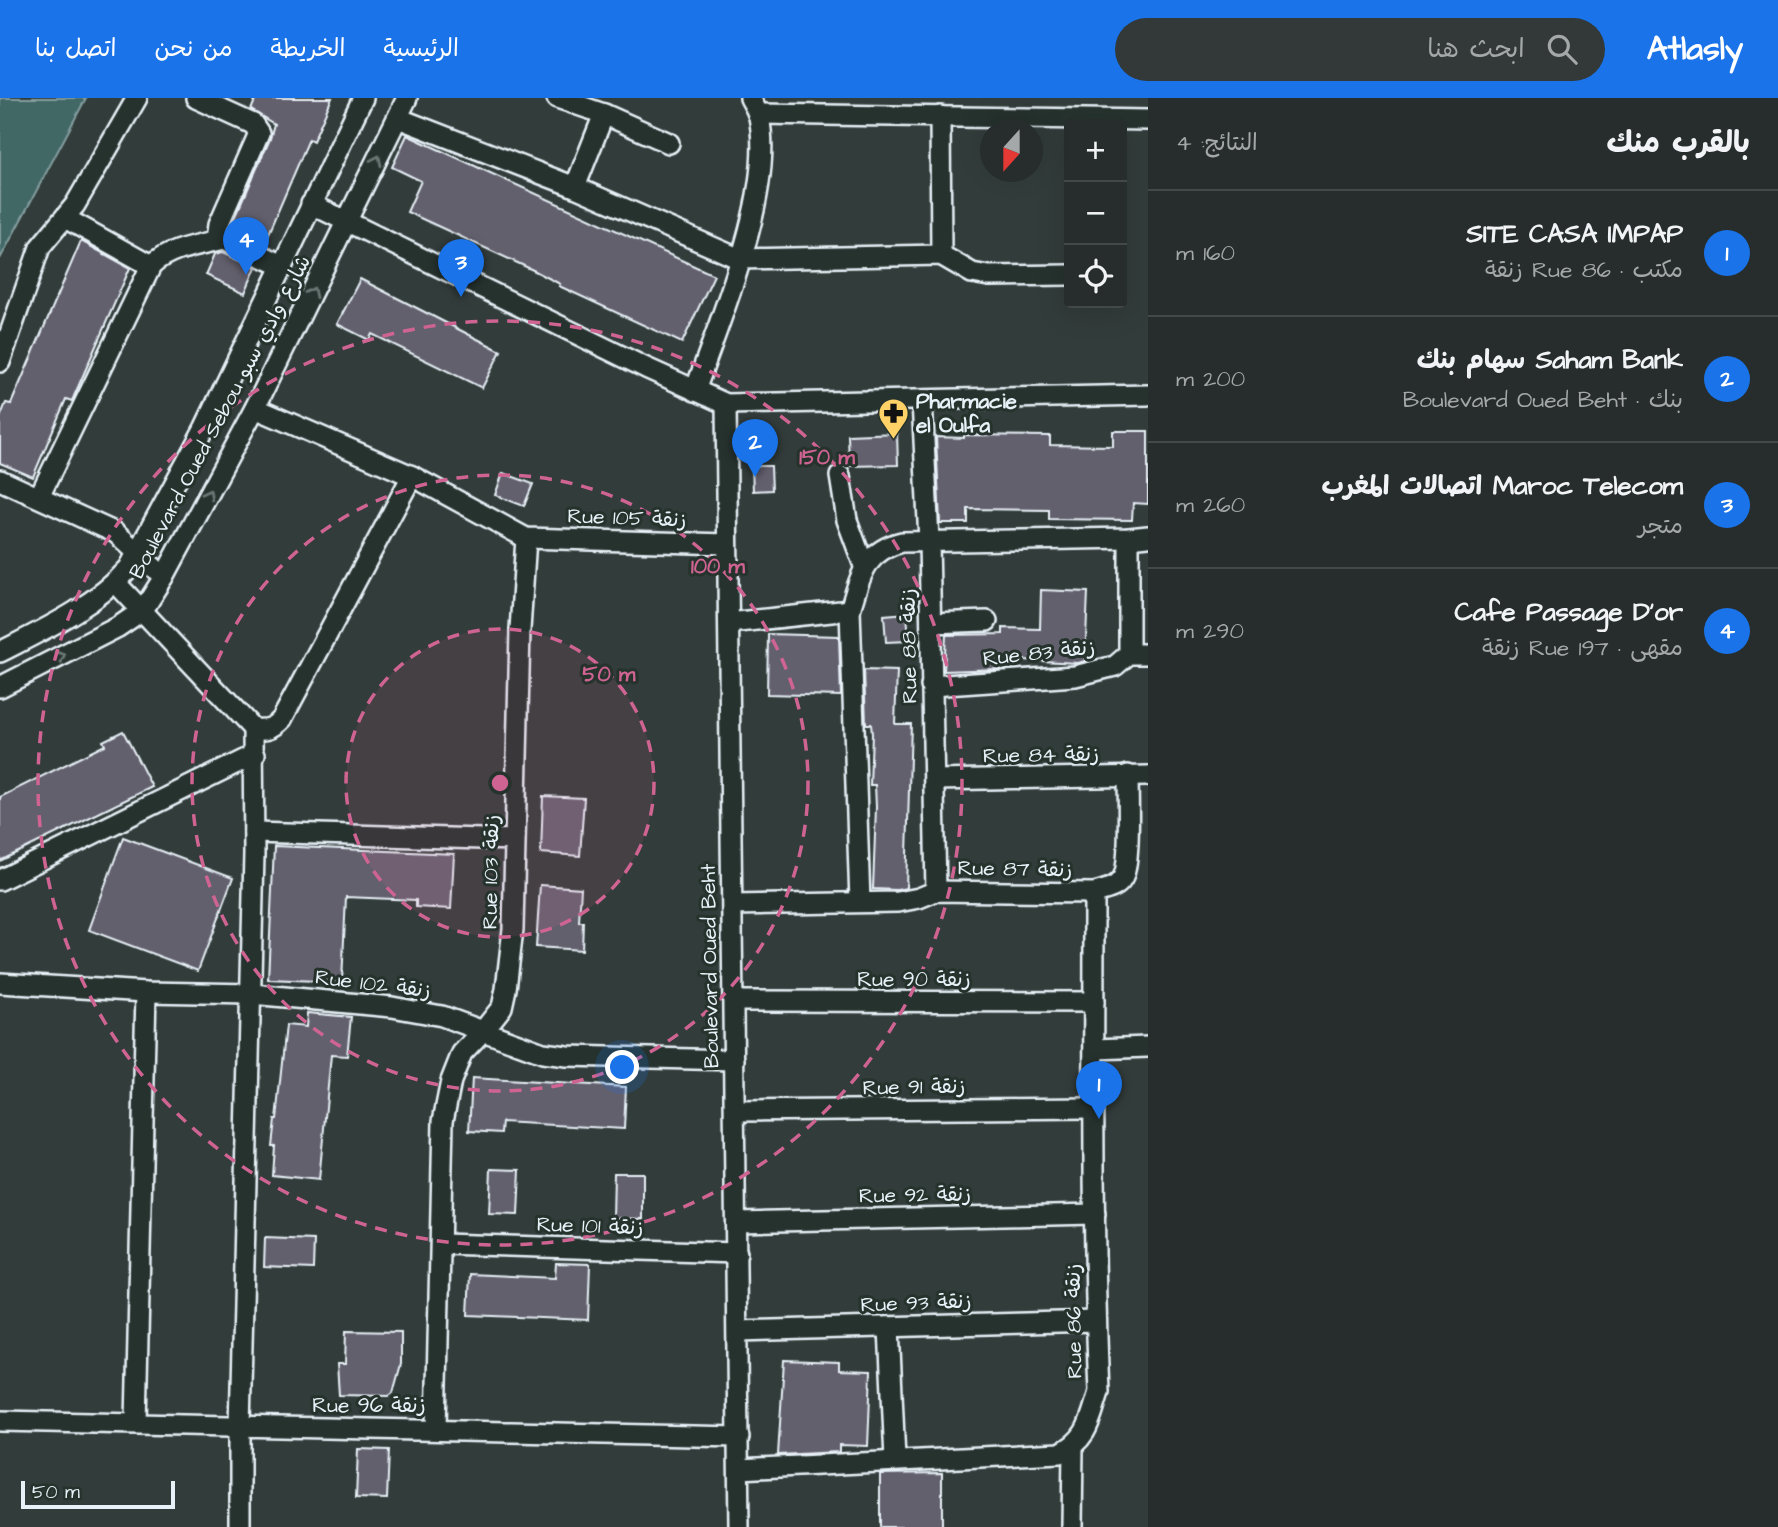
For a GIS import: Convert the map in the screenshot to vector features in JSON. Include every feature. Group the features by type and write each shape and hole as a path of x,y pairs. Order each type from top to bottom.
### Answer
{"street":[{"path":"0,362 40,247 75,205 137,98"},
{"path":"196,98 231,105 257,128 259,137 219,224 218,232 224,239 282,266"},
{"name":"Boulevard Oued Sebou شارع وادي سبو","path":"0,652 84,605 116,583 129,568 204,429 363,98"},
{"name":"Boulevard Oued Sebou شارع وادي سبو","path":"0,687 118,626 143,610 255,408 407,98"},
{"path":"557,98 604,114 669,143"},
{"path":"695,391 756,203 762,142 754,106 940,116 1148,120"},
{"path":"575,187 604,114"},
{"path":"940,116 941,255"},
{"path":"398,118 575,187 740,259 941,255 972,273 989,276 1064,275"},
{"path":"311,204 726,404 1148,395"},
{"path":"65,218 152,266"},
{"path":"39,497 152,266 169,253 224,239"},
{"name":"Rue 88 زنقة","path":"922,400 929,541 936,891"},
{"name":"Boulevard Oued Beht","path":"726,404 739,1527"},
{"path":"255,408 412,476 526,538"},
{"path":"253,729 267,730 275,727 282,719 412,476"},
{"path":"840,476 846,520 864,566"},
{"path":"0,480 116,533 164,576"},
{"path":"860,902 850,610 864,566 891,544 902,541 1139,537 1139,654"},
{"name":"Rue 105 زنقة","path":"526,538 726,544"},
{"name":"Rue 103 زنقة","path":"436,1429 443,1121 451,1081 462,1053 502,1007 513,929 520,630 526,538"},
{"path":"116,583 253,729 252,994 240,1427 240,1527"},
{"path":"729,623 850,610"},
{"path":"931,623 987,621"},
{"name":"Rue 83 زنقة","path":"931,686 1074,676 1115,666 1139,654"},
{"path":"0,880 255,754"},
{"path":"1094,893 1113,888 1124,878 1128,775"},
{"name":"Rue 84 زنقة","path":"935,780 1148,776"},
{"path":"254,832 514,840"},
{"name":"Rue 87 زنقة","path":"733,905 898,902 936,891 1094,893"},
{"name":"Rue 86 زنقة","path":"1073,1447 1082,1438 1099,1392 1093,1108 1094,893"},
{"name":"Rue 102 زنقة","path":"0,983 146,992 252,994 392,1007 442,1016 543,1053 567,1056 734,1060"},
{"path":"136,1423 146,992"},
{"name":"Rue 90 زنقة","path":"734,1001 1094,1002"},
{"path":"1095,1049 1148,1047"},
{"name":"Rue 91 زنقة","path":"735,1111 1093,1108"},
{"name":"Rue 92 زنقة","path":"737,1222 1095,1214"},
{"name":"Rue 101 زنقة","path":"441,1244 737,1253"},
{"name":"Rue 93 زنقة","path":"738,1332 1096,1321"},
{"path":"889,1327 895,1460"},
{"name":"Rue 96 زنقة","path":"0,1421 738,1437"},
{"path":"739,1469 1060,1453 1073,1447 1072,1527"}],"water":[{"path":"0,98 86,98 0,259"}],"building":[{"path":"256,98 332,98 313,141 309,139 264,244 231,228 274,124 251,110"},
{"path":"407,135 714,275 682,343 407,212 421,181 392,167"},
{"path":"81,241 130,268 72,401 66,399 33,477 0,463 0,418 6,403 11,404"},
{"path":"223,252 256,267 245,293 206,275 215,254"},
{"path":"360,279 501,351 482,388 372,334 369,340 337,324"},
{"path":"1113,431 1148,431 1148,504 1133,503 1132,520 1049,519 1049,510 968,509 968,523 940,523 936,437 1050,436 1050,445 1113,446"},
{"path":"897,433 898,465 849,466 848,435"},
{"path":"752,466 771,466 772,490 753,491"},
{"path":"503,473 533,484 524,506 495,495"},
{"path":"1041,590 1088,592 1085,661 1078,663 1001,659 1000,669 944,671 946,635 1003,634 1003,628 1040,629"},
{"path":"907,613 909,641 886,642 884,615"},
{"path":"768,634 839,636 841,696 767,694"},
{"path":"864,670 897,671 895,724 911,724 906,888 897,890 873,889 876,807 875,785 870,785 872,734 871,724 866,724"},
{"path":"123,731 152,787 0,861 0,797 105,745 103,741"},
{"path":"543,796 584,798 580,856 541,853"},
{"path":"123,837 233,878 198,971 89,930"},
{"path":"274,846 454,854 451,909 416,907 416,900 346,897 342,982 268,979"},
{"path":"540,885 581,888 579,922 583,922 582,950 536,947"},
{"path":"307,1013 351,1017 347,1056 331,1055 319,1180 272,1175 274,1146 271,1146 286,1025 306,1027"},
{"path":"472,1078 626,1087 624,1129 502,1122 501,1133 469,1131"},
{"path":"491,1169 520,1170 518,1215 489,1214"},
{"path":"614,1173 643,1173 643,1219 613,1218"},
{"path":"265,1238 314,1240 313,1269 264,1267"},
{"path":"556,1263 590,1264 588,1320 468,1315 470,1274 555,1278"},
{"path":"346,1331 401,1332 401,1364 393,1393 389,1396 339,1395 337,1364 345,1364"},
{"path":"784,1360 839,1362 839,1370 871,1371 868,1446 839,1445 839,1452 778,1455"},
{"path":"358,1449 389,1450 387,1499 356,1498"},
{"path":"942,1473 942,1527 880,1527 880,1474"}],"place":[{"name":"Cafe Passage D'or","path":"246,275"},
{"name":"Maroc Telecom اتصالات المغرب","path":"461,297"},
{"name":"Pharmacie el Oulfa","path":"893,440"},
{"name":"Saham Bank سهام بنك","path":"755,477"},
{"name":"SITE CASA IMPAP","path":"1099,1119"}]}
